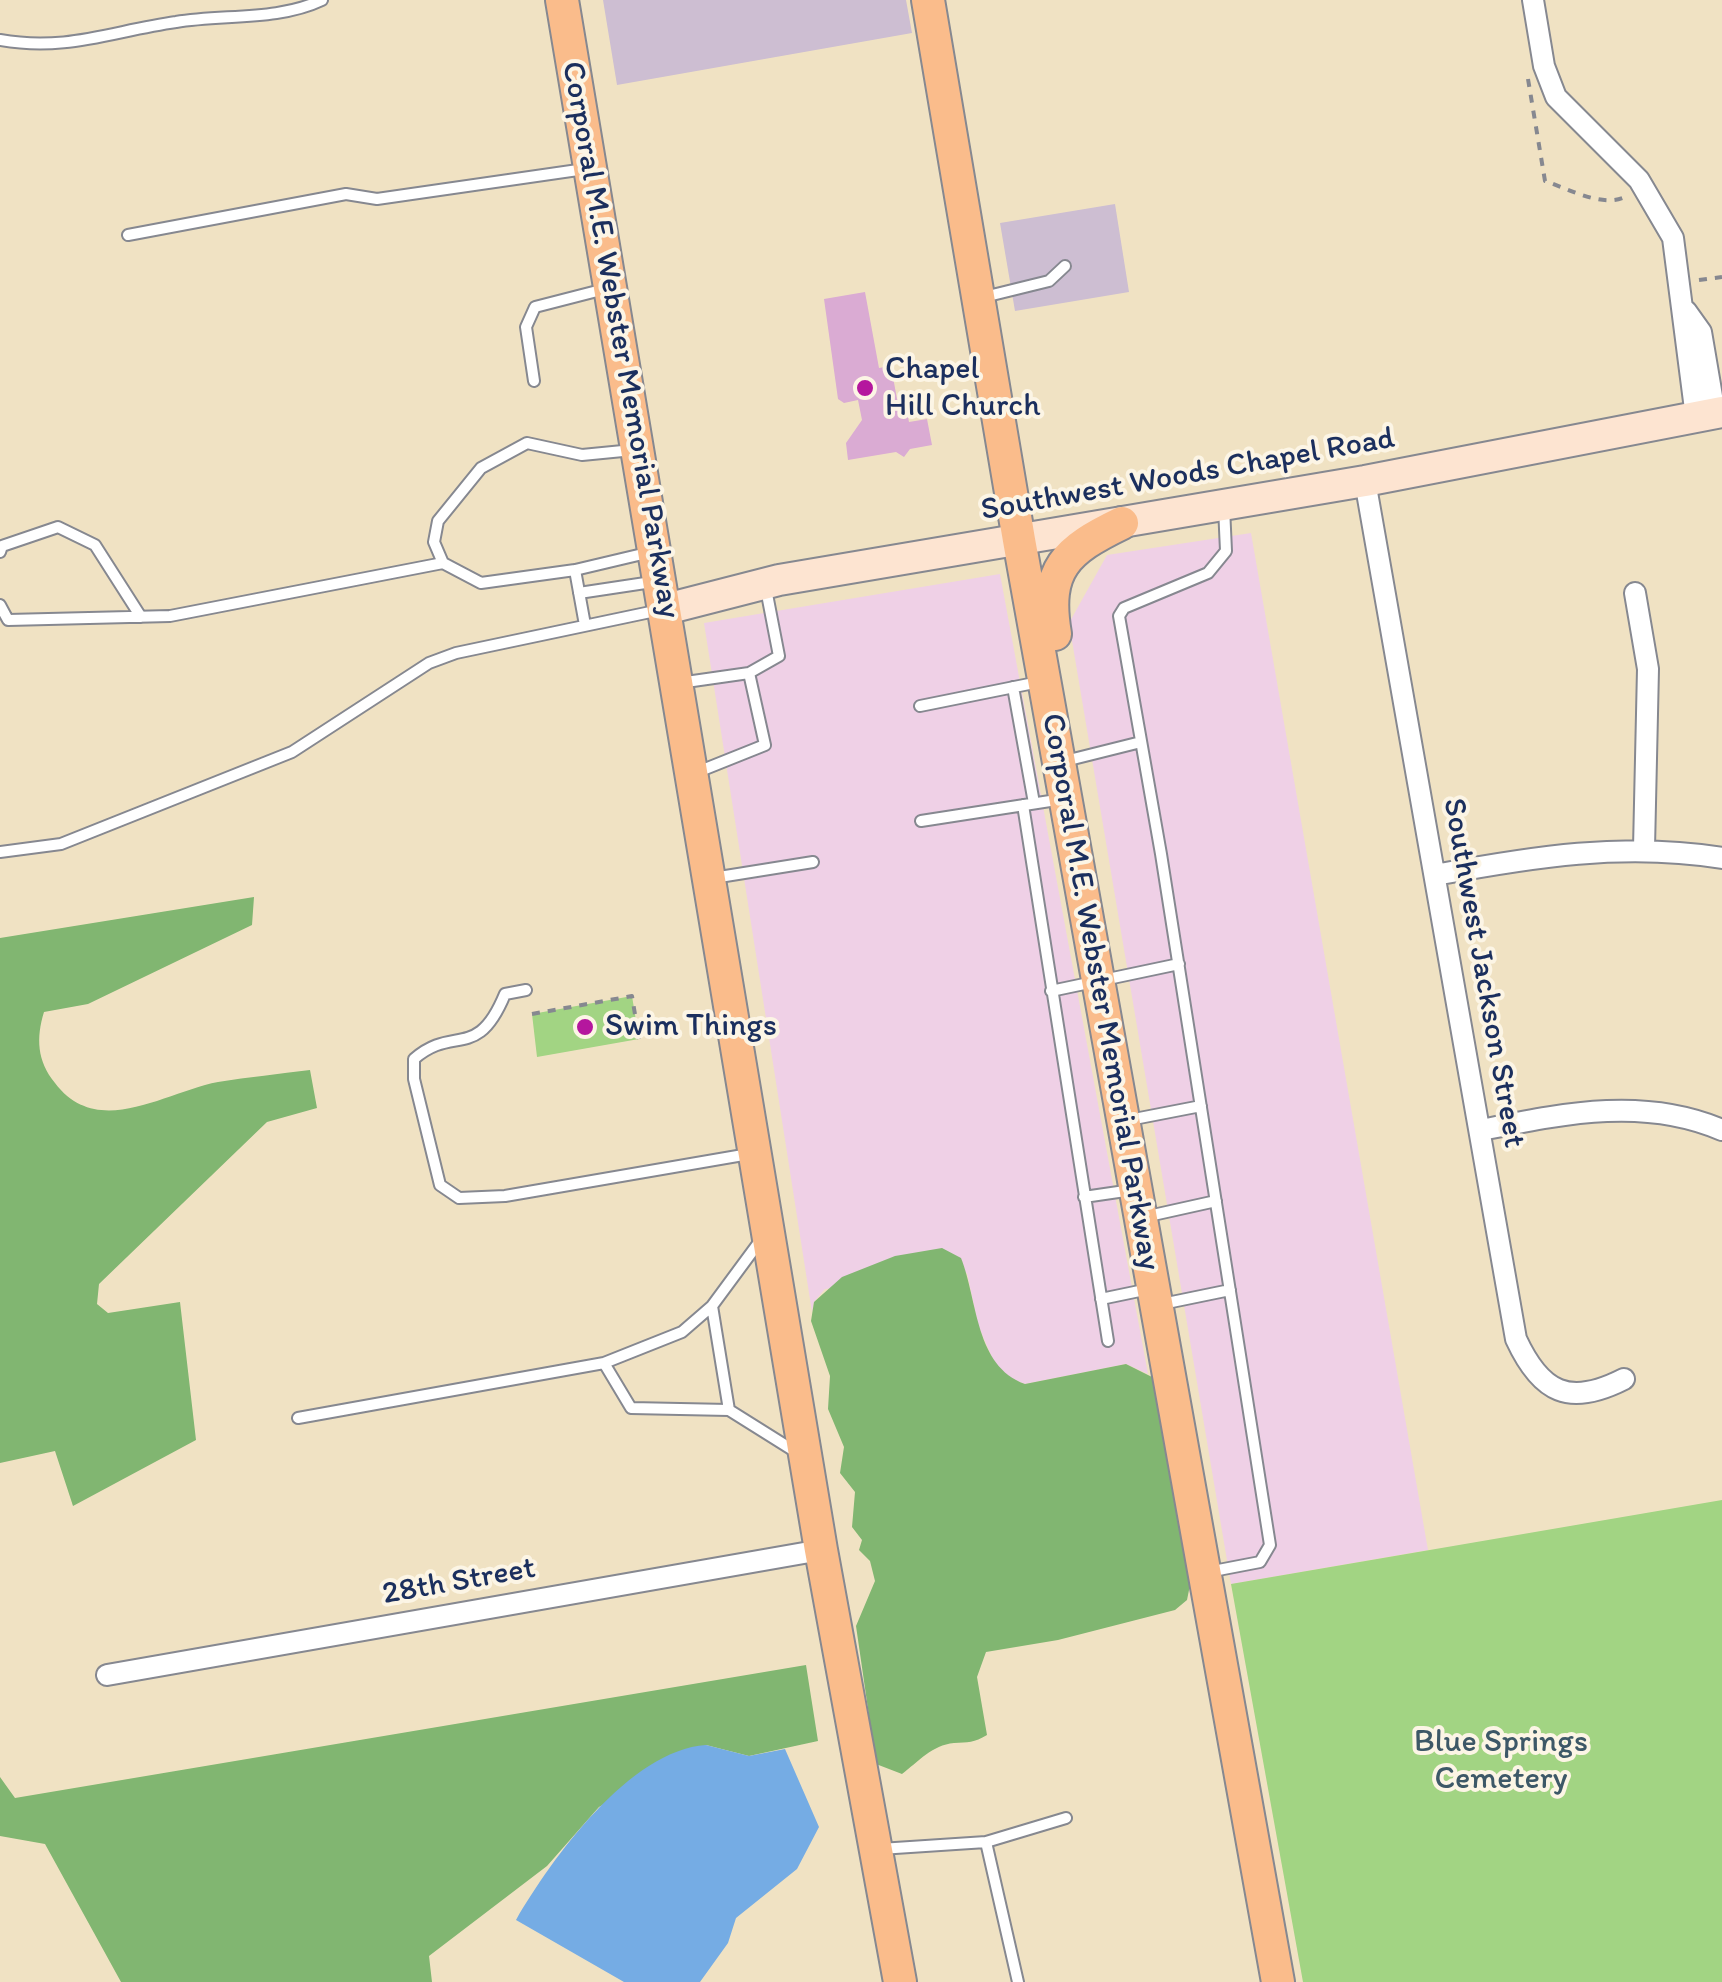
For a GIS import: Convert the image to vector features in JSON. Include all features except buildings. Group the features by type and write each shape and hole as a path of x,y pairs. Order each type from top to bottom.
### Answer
{"main road":[{"name":"Corporal M.E. Webster Memorial Parkway","path":"562,0 712,878 821,1550 900,1982"},
{"name":"Corporal M.E. Webster Memorial Parkway","path":"928,0 1019,540 1029,684 1060,763 1041,802 1099,982 1278,1982"},
{"name":"Southwest Woods Chapel Road","path":"661,580 765,584 1365,481 1711,414"},
{"path":"1060,763 1065,729 1050,599 1053,584 1070,553 1122,523"}],"street":[{"path":"1533,0 1544,66 1556,97 1639,180 1660,208 1673,238 1686,312 1700,332 1711,414"},
{"name":"Southwest Jackson Street","path":"1365,481 1516,1338 1528,1364 1547,1384 1572,1396 1600,1392 1624,1379"},
{"path":"1634,593 1648,669 1644,848"},
{"path":"1435,875 1530,858 1644,848 1722,858"},
{"path":"1480,1130 1612,1109 1658,1111 1722,1130"},
{"name":"28th Street","path":"106,1674 821,1550"}],"lane":[{"path":"0,40 41,48 67,45 176,22 280,12 322,0"},
{"path":"128,235 346,194 377,199 591,168"},
{"path":"978,298 1050,281 1064,266"},
{"path":"534,381 526,327 535,307 611,288"},
{"path":"443,563 434,542 438,522 481,468 527,443 582,455 639,450"},
{"path":"1205,1573 1260,1562 1270,1545 1179,964 1119,616 1124,608 1208,573 1226,551 1224,506"},
{"path":"0,552 2,546 58,527 95,545 141,617"},
{"path":"0,605 8,620 170,616 443,563 481,583 574,570 661,580"},
{"path":"574,570 585,625"},
{"path":"579,593 661,580"},
{"path":"0,852 61,844 292,752 429,663 456,653 585,625 661,580"},
{"path":"679,683 749,673 779,656 765,584"},
{"path":"694,773 765,745 749,673"},
{"path":"920,706 1029,684 1041,802 1052,991 1108,1341"},
{"path":"1060,763 1141,742"},
{"path":"921,821 1041,802"},
{"path":"712,878 813,862"},
{"path":"1052,991 1179,964"},
{"path":"526,990 505,994 490,1028 471,1039 425,1049 414,1059 414,1079 440,1185 459,1198 504,1196 757,1153"},
{"path":"1124,1121 1201,1106"},
{"path":"1084,1197 1138,1203 1216,1200"},
{"path":"298,1418 604,1363 682,1332 712,1306 769,1228"},
{"path":"1101,1299 1230,1290"},
{"path":"712,1306 729,1410"},
{"path":"604,1363 631,1408 729,1410 806,1458"},
{"path":"874,1850 986,1842 1066,1818"},
{"path":"986,1842 1018,1982"}],"path":[{"path":"1526,72 1546,181 1611,202 1634,192"},
{"path":"1699,280 1722,277"},
{"path":"532,1014 632,996 639,1039"}],"shaded area":[{"path":"603,0 906,0 912,33 617,85"},
{"path":"1115,204 1129,292 1015,311 1000,223"},
{"path":"1251,533 1428,1550 1231,1584 1069,623 1107,555"},
{"path":"1000,574 1148,1374 1126,1364 1025,1384 1009,1378 996,1367 978,1325 967,1273 825,1289 814,1302 812,1312 704,623"}],"green space":[{"path":"254,897 252,925 88,1004 44,1012 39,1040 45,1066 72,1100 91,1108 133,1108 218,1082 310,1070 317,1108 267,1122 99,1284 97,1304 108,1313 180,1302 196,1440 73,1506 55,1451 0,1463 0,938"},
{"name":"Swim Things","path":"632,996 639,1039 537,1057 532,1014"},
{"path":"942,1248 961,1258 987,1348 1009,1375 1025,1384 1126,1364 1156,1379 1190,1585 1187,1600 1175,1610 1058,1640 986,1652 977,1677 987,1735 939,1747 902,1774 876,1764 856,1626 875,1581 870,1561 859,1550 862,1540 852,1527 855,1492 840,1473 844,1447 828,1409 830,1376 811,1321 814,1302 842,1277 895,1256"},
{"name":"Blue Springs Cemetery","path":"1722,1500 1722,1982 1303,1982 1231,1584"},
{"path":"806,1665 818,1741 749,1756 706,1745 599,1807 547,1866 429,1956 432,1982 121,1982 45,1844 0,1836 0,1777 15,1798"}],"water":[{"path":"706,1745 749,1756 785,1749 819,1827 797,1869 736,1918 728,1943 700,1982 624,1982 516,1920 572,1839 622,1786 677,1751"}],"place":[{"name":"Chapel Hill Church","path":"865,388"},
{"name":"Swim Things","path":"585,1027"}]}
